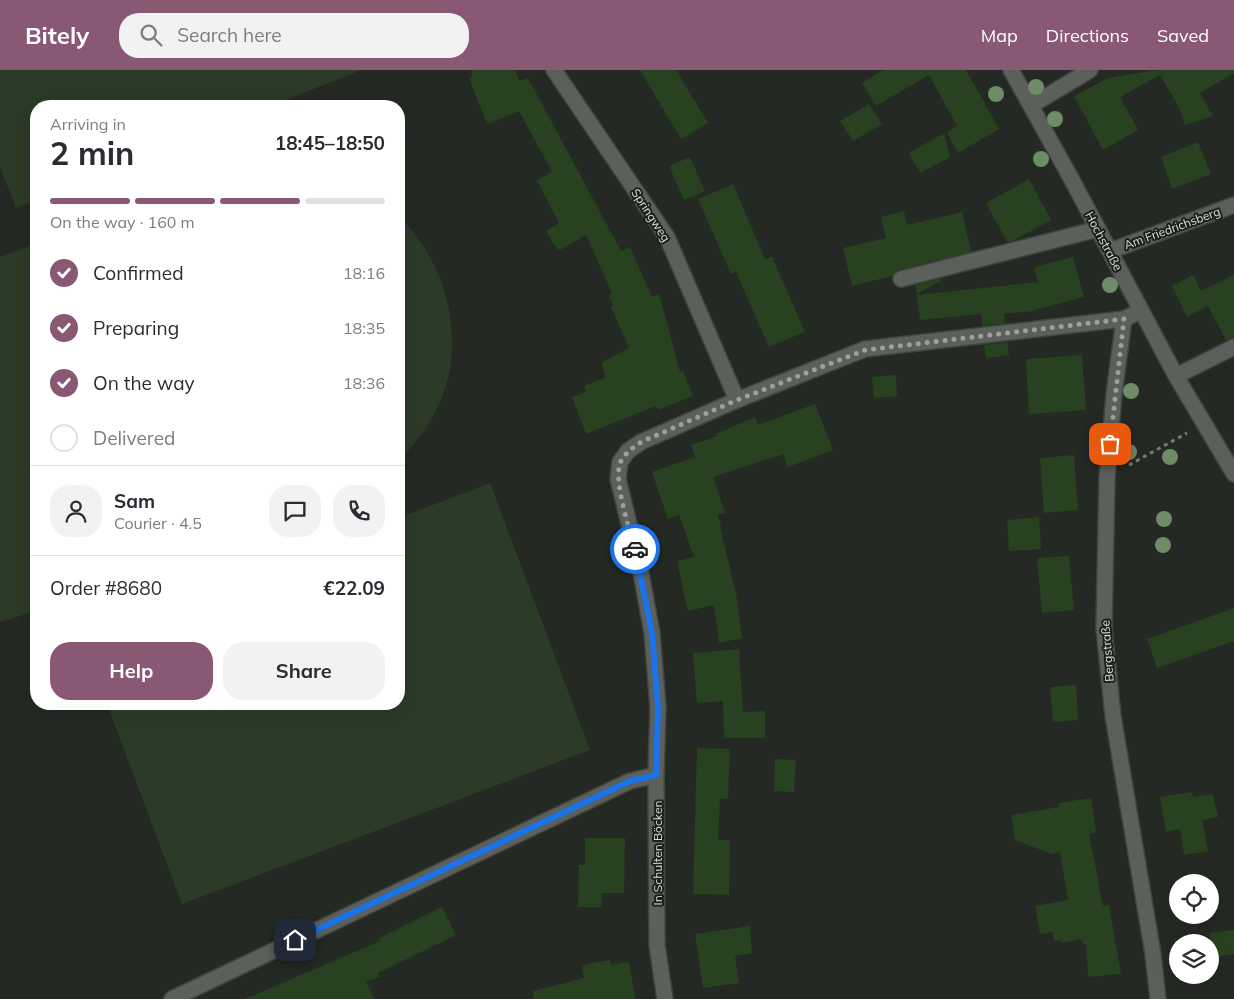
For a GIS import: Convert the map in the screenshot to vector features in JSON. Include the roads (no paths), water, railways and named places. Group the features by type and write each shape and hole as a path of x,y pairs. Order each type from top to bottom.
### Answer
{"street":[{"name":"Springweg","path":"554,70 667,237 737,400"},
{"name":"Hochstraße","path":"1011,70 1032,105 1176,376 1234,474"},
{"path":"1032,105 1090,70"},
{"name":"Am Friedrichsberg","path":"1110,251 1234,205"},
{"path":"901,279 1098,229"},
{"path":"1124,319 1141,311"},
{"name":"In Schulten Böcken","path":"665,999 657,945 656,775 658,707 652,633 641,573 618,480 620,462 628,451 641,442 737,400 865,350 1124,319"},
{"name":"Bergstraße","path":"1124,319 1114,394 1107,478 1104,628 1113,716 1153,954 1158,999"},
{"path":"1176,376 1234,347"},
{"path":"172,999 630,781 656,775"}]}
